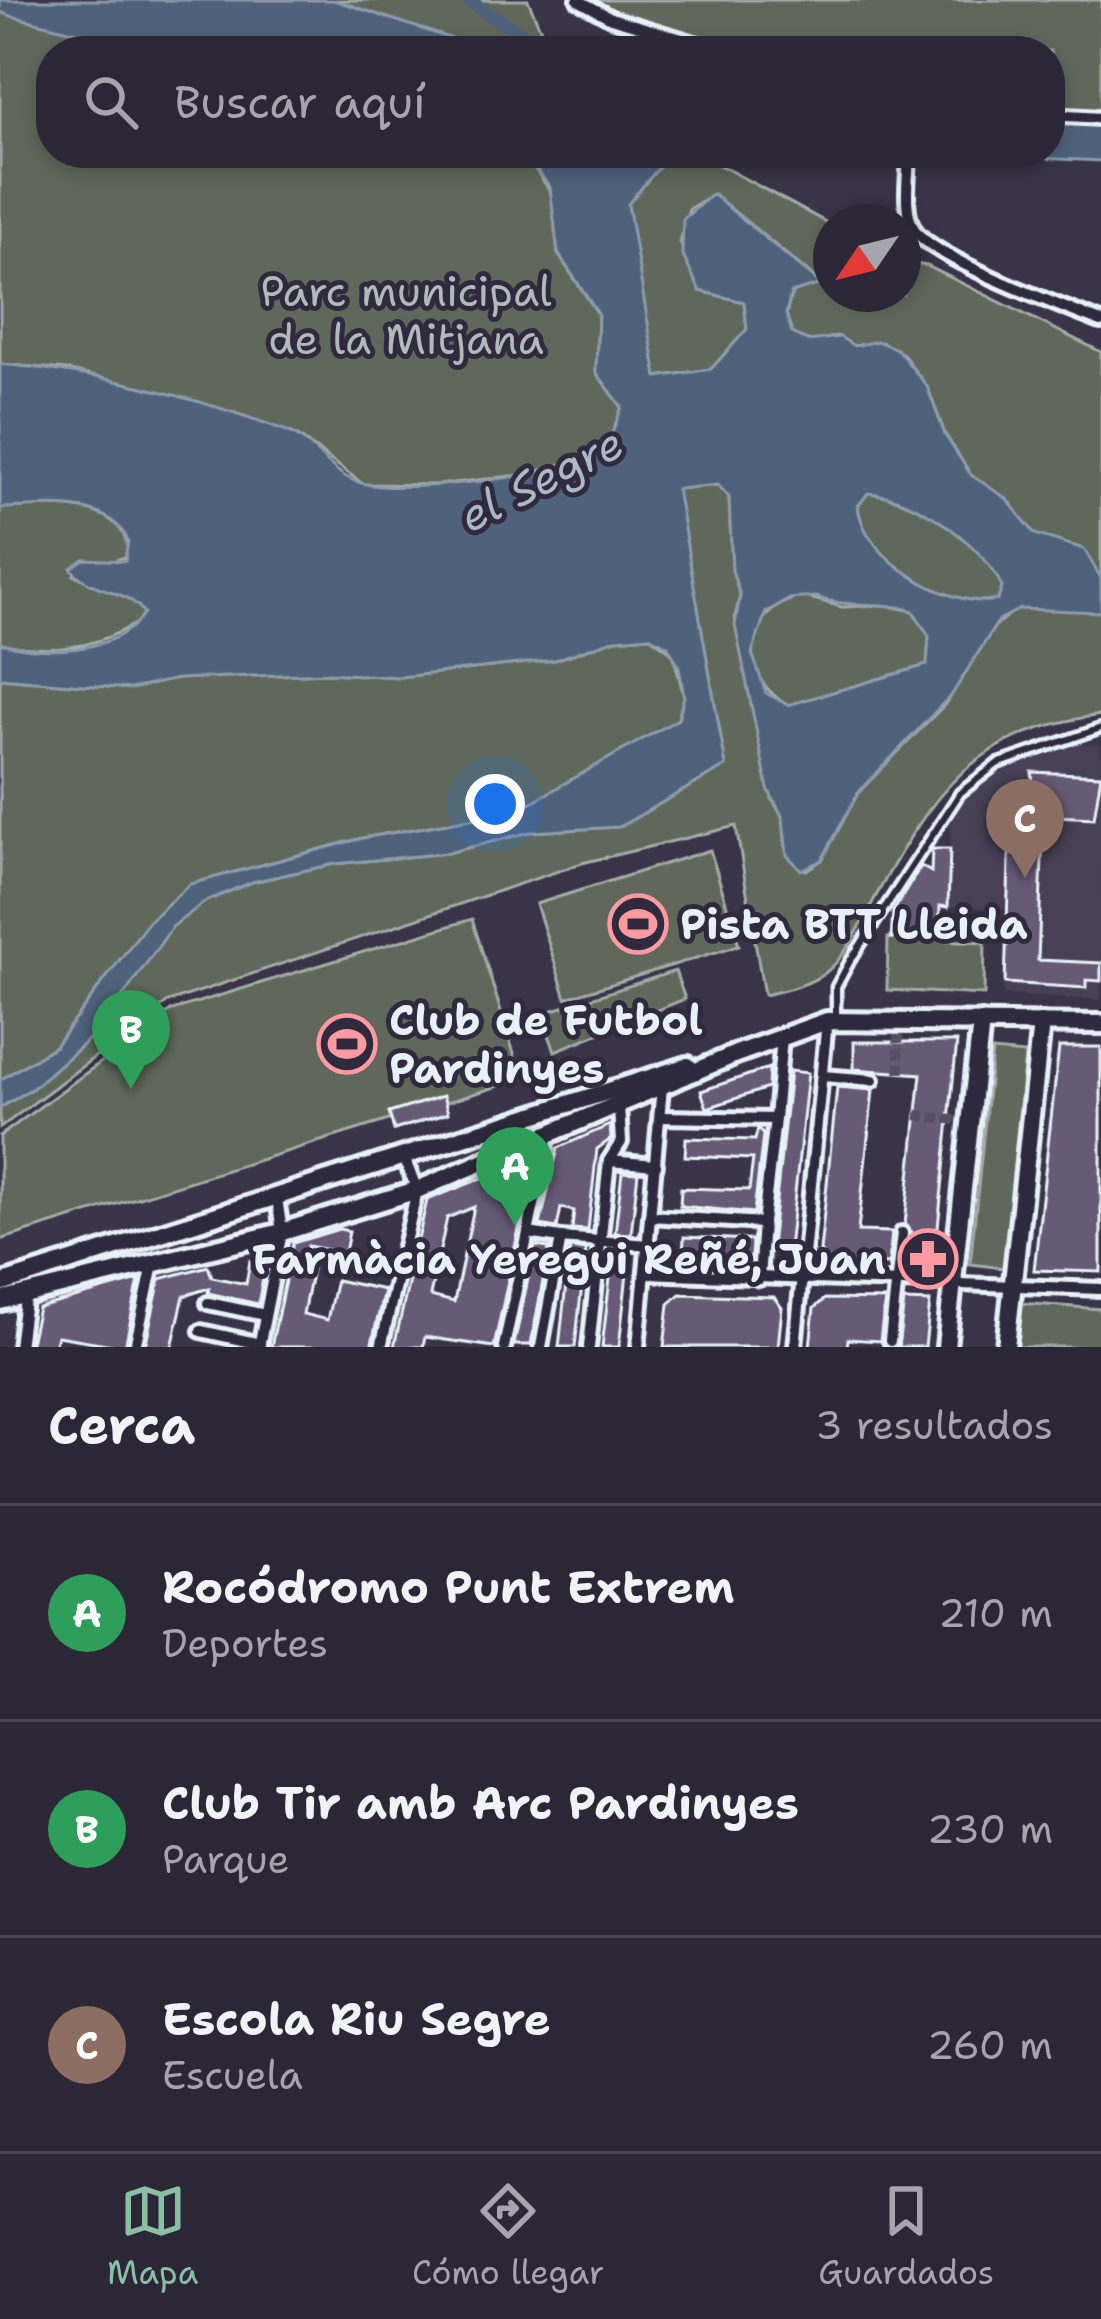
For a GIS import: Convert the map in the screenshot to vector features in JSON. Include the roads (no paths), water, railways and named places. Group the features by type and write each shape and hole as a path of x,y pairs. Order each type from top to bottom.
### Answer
{"street":[{"path":"578,0 611,19 670,36"},
{"path":"1065,117 1101,118"},
{"path":"909,168 909,209 920,235 977,269 1101,322"},
{"path":"794,1347 831,1021"},
{"path":"0,1284 561,1106 662,1080 831,1021 1101,1024"},
{"path":"946,1347 981,1022"},
{"path":"1006,1347 1041,1023"},
{"path":"759,1279 782,1037"},
{"path":"823,1076 873,1080"},
{"path":"0,1301 29,1298 282,1232 417,1190 619,1106 662,1080"},
{"path":"638,1347 662,1080"},
{"path":"504,1347 542,1140 561,1106"},
{"path":"589,1347 609,1161 621,1142 619,1106"},
{"path":"528,1117 539,1126 542,1140"},
{"path":"660,1117 775,1118"},
{"path":"381,1347 417,1190 404,1158"},
{"path":"609,1161 656,1165"},
{"path":"200,1331 260,1346 282,1232 277,1198"},
{"path":"650,1216 764,1223"},
{"path":"528,1233 648,1245"},
{"path":"890,1341 902,1233"},
{"path":"541,1347 561,1238"},
{"path":"135,1347 153,1265"},
{"path":"645,1273 1101,1289"},
{"path":"18,1278 29,1298 19,1347"},
{"path":"208,1303 266,1315"}],"lane":[{"path":"831,1021 836,987 850,962 960,794 1012,757 1101,728"}],"water":[{"path":"0,0 334,0 443,36 94,36 0,12"},
{"path":"1065,125 1101,126 1101,161 1065,159"},
{"name":"el Segre","path":"535,168 658,168 628,204 657,377 711,369 747,329 744,302 700,291 682,254 683,219 712,194 813,277 813,286 791,293 786,314 792,333 808,341 840,337 854,346 877,341 897,349 927,386 945,435 971,475 1006,498 1035,534 1084,549 1101,578 1101,612 1020,609 999,620 953,693 858,793 822,860 801,870 787,855 783,818 768,789 735,625 740,596 732,570 729,497 718,485 677,489 726,766 619,827 530,832 447,853 334,864 252,882 206,901 173,926 99,1030 34,1087 0,1108 0,1080 55,1046 149,921 190,884 363,838 516,811 678,719 684,697 679,667 668,646 649,636 616,639 555,660 400,677 327,673 177,679 131,689 0,678 0,643 37,649 78,648 116,637 144,613 71,568 84,559 125,561 128,541 105,516 72,507 0,508 0,364 109,380 252,419 297,436 341,473 361,483 413,486 485,481 556,468 605,452 622,407 596,372 598,314 558,253 550,187","holes":["868,493 906,503 945,525 980,555 1002,587 998,600 956,597 891,561 863,525 858,506","816,597 913,611 929,636 927,665 788,705 766,693 752,653 766,612 790,599"]}],"waterway":[{"path":"467,0 523,36"}],"tunnel":[{"path":"897,1018 900,1074"},
{"path":"916,1115 970,1122"}],"place":[{"name":"Escola Riu Segre","path":"1025,878"},
{"name":"Pista BTT Lleida","path":"638,924"},
{"name":"Club de Futbol Pardinyes","path":"347,1044"},
{"name":"Club Tir amb Arc Pardinyes","path":"131,1089"},
{"name":"Rocódromo Punt Extrem","path":"515,1226"},
{"name":"Farmàcia Yeregui Reñé, Juan","path":"928,1259"}],"park label":[{"name":"Parc municipal de la Mitjana","path":"406,315"}]}
